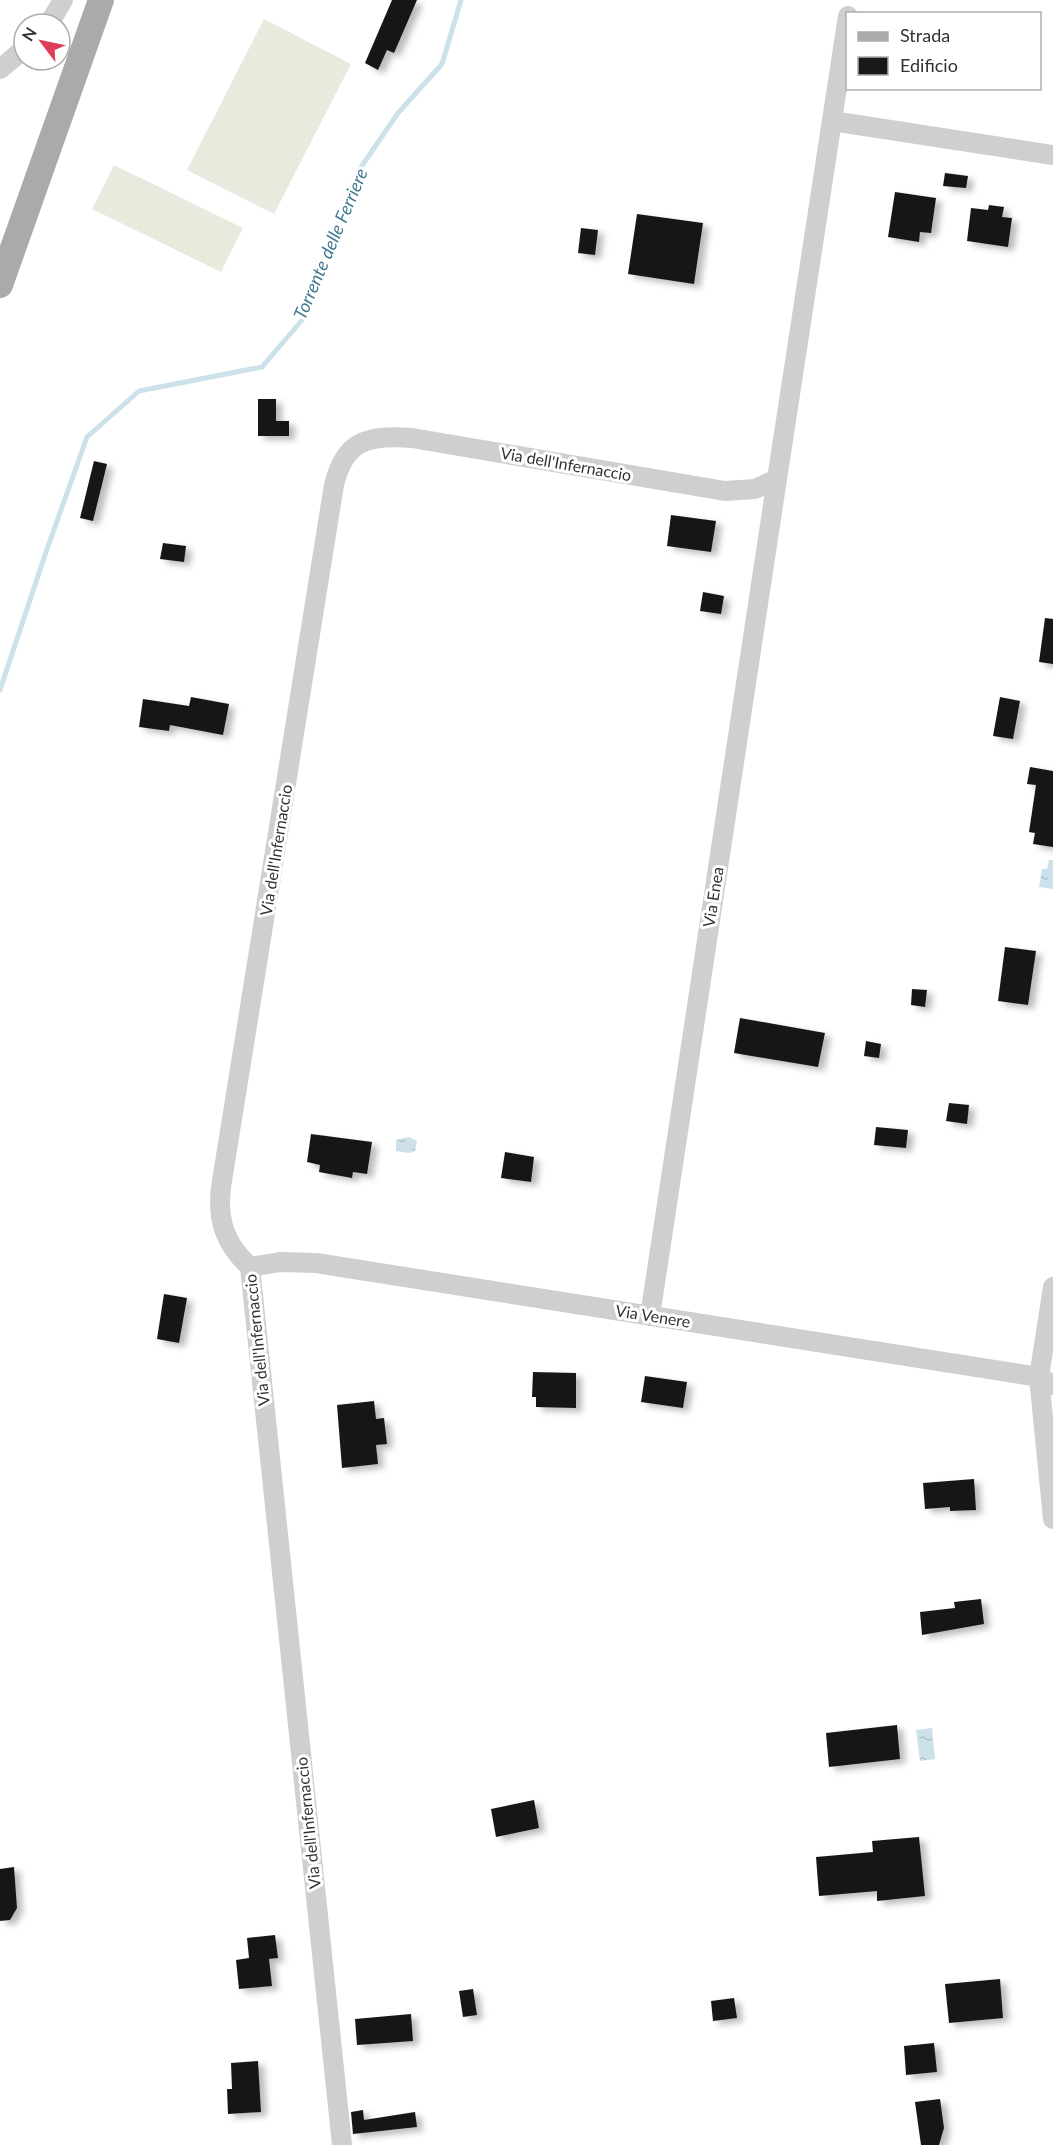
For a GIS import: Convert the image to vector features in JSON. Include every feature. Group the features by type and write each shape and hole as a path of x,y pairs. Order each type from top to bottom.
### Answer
{"main road":[{"path":"0,285 101,0"}],"street":[{"path":"777,479 846,28"},
{"path":"0,69 12,59"},
{"path":"832,121 1053,155"},
{"name":"Via dell'Infernaccio","path":"342,2145 250,1268 226,1238 221,1218 220,1195 334,485 343,460 365,440 390,436 725,490 756,489 777,479"},
{"name":"Via Enea","path":"650,1316 777,479"},
{"name":"Via Venere","path":"250,1268 280,1262 316,1263 1046,1381"},
{"path":"1053,1287 1046,1381 1053,1519"}],"shaded area":[{"path":"264,19 351,64 274,214 187,170"},
{"path":"114,165 243,228 221,272 92,209"}],"water":[{"path":"1049,860 1053,860 1053,889 1039,887 1042,869 1047,869"},
{"path":"409,1137 417,1141 415,1151 409,1153 396,1151 396,1140"},
{"path":"932,1728 935,1759 920,1761 916,1730"}],"building":[{"path":"392,0 417,0 394,53 387,50 378,70 365,63"},
{"path":"945,173 968,176 966,188 943,186"},
{"path":"895,192 936,198 931,233 920,232 919,242 888,237"},
{"path":"989,205 1004,207 1002,217 1012,218 1008,247 967,241 971,208 988,210"},
{"path":"637,214 703,223 694,284 628,274"},
{"path":"581,228 598,230 595,255 578,253"},
{"path":"258,399 276,399 276,421 289,421 289,436 258,436"},
{"path":"94,461 107,464 93,521 80,518"},
{"path":"671,515 716,521 711,552 667,546"},
{"path":"163,543 186,546 184,562 160,559"},
{"path":"703,592 724,596 721,614 700,611"},
{"path":"1045,618 1053,619 1053,664 1039,662"},
{"path":"191,697 229,704 223,735 170,725 169,731 139,727 143,699 189,706"},
{"path":"1000,697 1020,701 1013,739 993,736"},
{"path":"1030,767 1053,771 1053,847 1033,844 1035,833 1029,832 1036,785 1027,784"},
{"path":"1005,947 1036,951 1028,1005 998,1001"},
{"path":"912,989 927,990 925,1007 911,1005"},
{"path":"740,1018 825,1033 818,1067 734,1053"},
{"path":"866,1041 881,1044 879,1058 864,1056"},
{"path":"949,1103 969,1105 967,1124 946,1121"},
{"path":"876,1127 908,1130 906,1148 874,1145"},
{"path":"311,1134 372,1142 367,1174 353,1172 352,1178 319,1172 320,1165 307,1162"},
{"path":"505,1152 534,1157 531,1182 501,1178"},
{"path":"164,1294 187,1298 179,1343 157,1339"},
{"path":"533,1372 576,1373 576,1408 536,1407 536,1397 532,1397"},
{"path":"645,1376 687,1382 683,1408 641,1402"},
{"path":"374,1401 376,1419 384,1418 387,1444 376,1445 378,1464 342,1468 337,1405"},
{"path":"974,1479 976,1510 950,1511 950,1507 925,1509 923,1483"},
{"path":"981,1599 984,1624 922,1635 920,1612 955,1608 954,1602"},
{"path":"897,1725 900,1759 829,1767 826,1733"},
{"path":"534,1800 539,1828 496,1837 491,1809"},
{"path":"919,1837 925,1896 877,1901 877,1891 819,1896 816,1857 873,1852 872,1841"},
{"path":"14,1867 17,1908 10,1920 0,1921 0,1869"},
{"path":"275,1935 278,1958 269,1959 272,1986 239,1989 236,1960 249,1958 247,1938"},
{"path":"1000,1979 1003,2018 949,2023 945,1984"},
{"path":"473,1989 477,2015 463,2017 459,1991"},
{"path":"734,1998 737,2018 713,2021 711,2001"},
{"path":"411,2014 413,2041 357,2045 355,2019"},
{"path":"934,2043 937,2072 906,2075 904,2046"},
{"path":"258,2061 261,2112 228,2114 227,2089 232,2089 231,2063"},
{"path":"940,2099 944,2128 939,2145 921,2145 915,2102"},
{"path":"363,2110 364,2120 415,2112 417,2127 353,2134 351,2112"}],"waterway":[{"name":"Torrente delle Ferriere","path":"0,690 87,437 139,391 262,367 303,319 357,173 398,113 442,64 461,0"}]}
